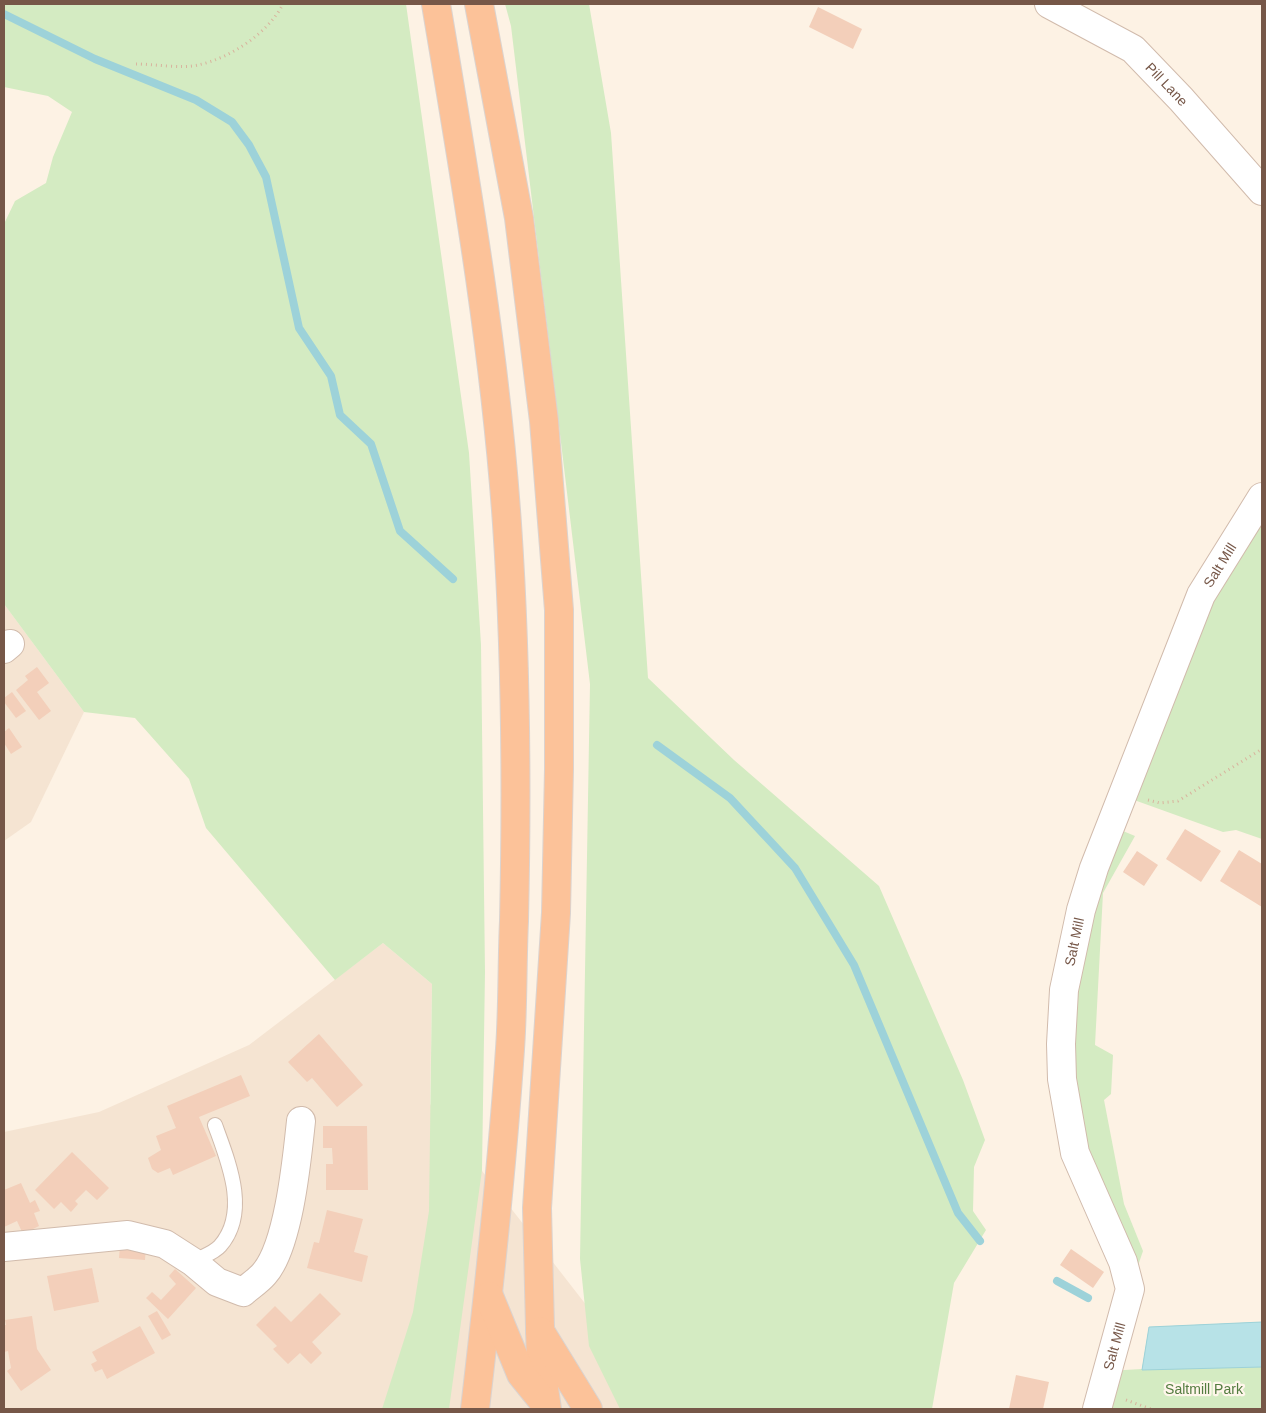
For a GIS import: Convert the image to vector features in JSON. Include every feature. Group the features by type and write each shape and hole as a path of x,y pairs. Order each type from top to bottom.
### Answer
{"highway":[{"path":"436,4 475,234 493,368 507,523 514,671 516,840 510,1045 497,1225 475,1409"},
{"path":"479,4 519,218 544,421 559,610 559,769 556,913 537,1208 541,1367 548,1408"},
{"path":"489,1294 521,1374 548,1408"},
{"path":"539,1329 588,1409"}],"street":[{"name":"Pill Lane","path":"1049,4 1133,49 1181,99 1262,191"},
{"name":"Salt Mill","path":"1097,1409 1130,1289 1123,1262 1076,1153 1062,1080 1064,990 1080,910 1094,868 1201,595 1262,497"},
{"path":"4,1248 128,1235 165,1244 193,1262 217,1282 243,1292 265,1273 276,1250 294,1182 301,1121"}],"lane":[{"path":"193,1262 219,1247 232,1225 235,1199 231,1169 215,1125"}],"path":[{"path":"136,64 197,66 231,53 275,19 283,4"},
{"path":"1160,803 1178,801 1262,749"}],"shaded area":[{"path":"4,604 84,712 31,822 4,841"},
{"path":"383,943 432,984 430,1104 667,1409 4,1409 4,1132 99,1112 249,1045"}],"green space":[{"path":"4,4 406,4 469,453 481,645 485,972 482,1170 449,1409 382,1409 413,1312 429,1211 432,984 383,943 335,980 206,828 189,779 135,718 84,712 4,604 4,224 15,201 46,183 53,157 72,112 48,96 4,87"},
{"path":"505,4 589,4 611,133 648,678 734,760 879,886 963,1080 985,1140 974,1167 973,1211 986,1230 954,1283 932,1409 620,1409 589,1346 580,1259 590,684 511,26"},
{"path":"1262,497 1262,839 1236,830 1223,832 1123,796 1201,595"},
{"path":"1111,826 1135,836 1103,893 1095,1045 1113,1055 1111,1094 1104,1100 1124,1204 1143,1251 1130,1289 1101,1212 1061,1044"},
{"name":"Saltmill Park","path":"1262,1322 1262,1409 1097,1409 1107,1371 1142,1369 1149,1327"}],"water":[{"path":"1262,1322 1262,1367 1142,1370 1149,1327"}],"building":[{"path":"818,7 862,29 853,49 809,27"},
{"path":"37,667 49,683 37,692 51,711 39,720 16,690 28,680 25,676"},
{"path":"12,692 26,711 16,718 4,702 4,698"},
{"path":"9,728 22,747 11,754 4,743 4,732"},
{"path":"1185,829 1221,851 1201,882 1166,859"},
{"path":"1239,850 1262,864 1262,907 1220,881"},
{"path":"1137,851 1158,865 1144,886 1123,872"},
{"path":"319,1034 363,1085 337,1107 312,1078 307,1082 288,1062"},
{"path":"241,1075 250,1096 199,1117 216,1156 173,1175 170,1168 158,1173 152,1169 148,1158 161,1150 156,1136 176,1128 167,1106"},
{"path":"323,1126 367,1126 368,1190 326,1190 326,1164 333,1164 332,1148 323,1148"},
{"path":"72,1152 109,1188 97,1200 86,1190 75,1201 78,1204 71,1212 61,1202 54,1209 35,1190"},
{"path":"21,1183 30,1203 35,1200 40,1211 34,1213 39,1226 23,1234 17,1221 4,1227 4,1190"},
{"path":"327,1210 363,1219 354,1252 368,1256 362,1282 307,1268 314,1242 319,1243"},
{"path":"120,1245 146,1246 145,1260 119,1258"},
{"path":"1071,1249 1104,1272 1093,1288 1060,1265"},
{"path":"92,1268 99,1302 54,1311 47,1276"},
{"path":"175,1269 196,1288 168,1319 146,1298 152,1292 161,1300 176,1284 169,1276"},
{"path":"320,1293 341,1314 312,1342 322,1353 311,1364 300,1353 288,1364 273,1349 277,1346 256,1325 275,1306 291,1322"},
{"path":"157,1311 171,1335 162,1340 148,1316"},
{"path":"32,1316 37,1349 51,1370 21,1391 7,1371 11,1368 8,1351 4,1352 4,1325 6,1325 5,1320"},
{"path":"140,1326 155,1353 107,1379 102,1369 95,1372 91,1364 97,1361 92,1352"},
{"path":"1016,1375 1049,1382 1043,1409 1009,1409"}],"waterway":[{"path":"4,14 95,59 196,100 232,122 249,145 266,177 299,328 331,376 340,415 371,444 400,531 453,579"},
{"path":"657,745 730,798 795,868 854,965 958,1213 980,1241"},
{"path":"1057,1281 1088,1298"}]}
